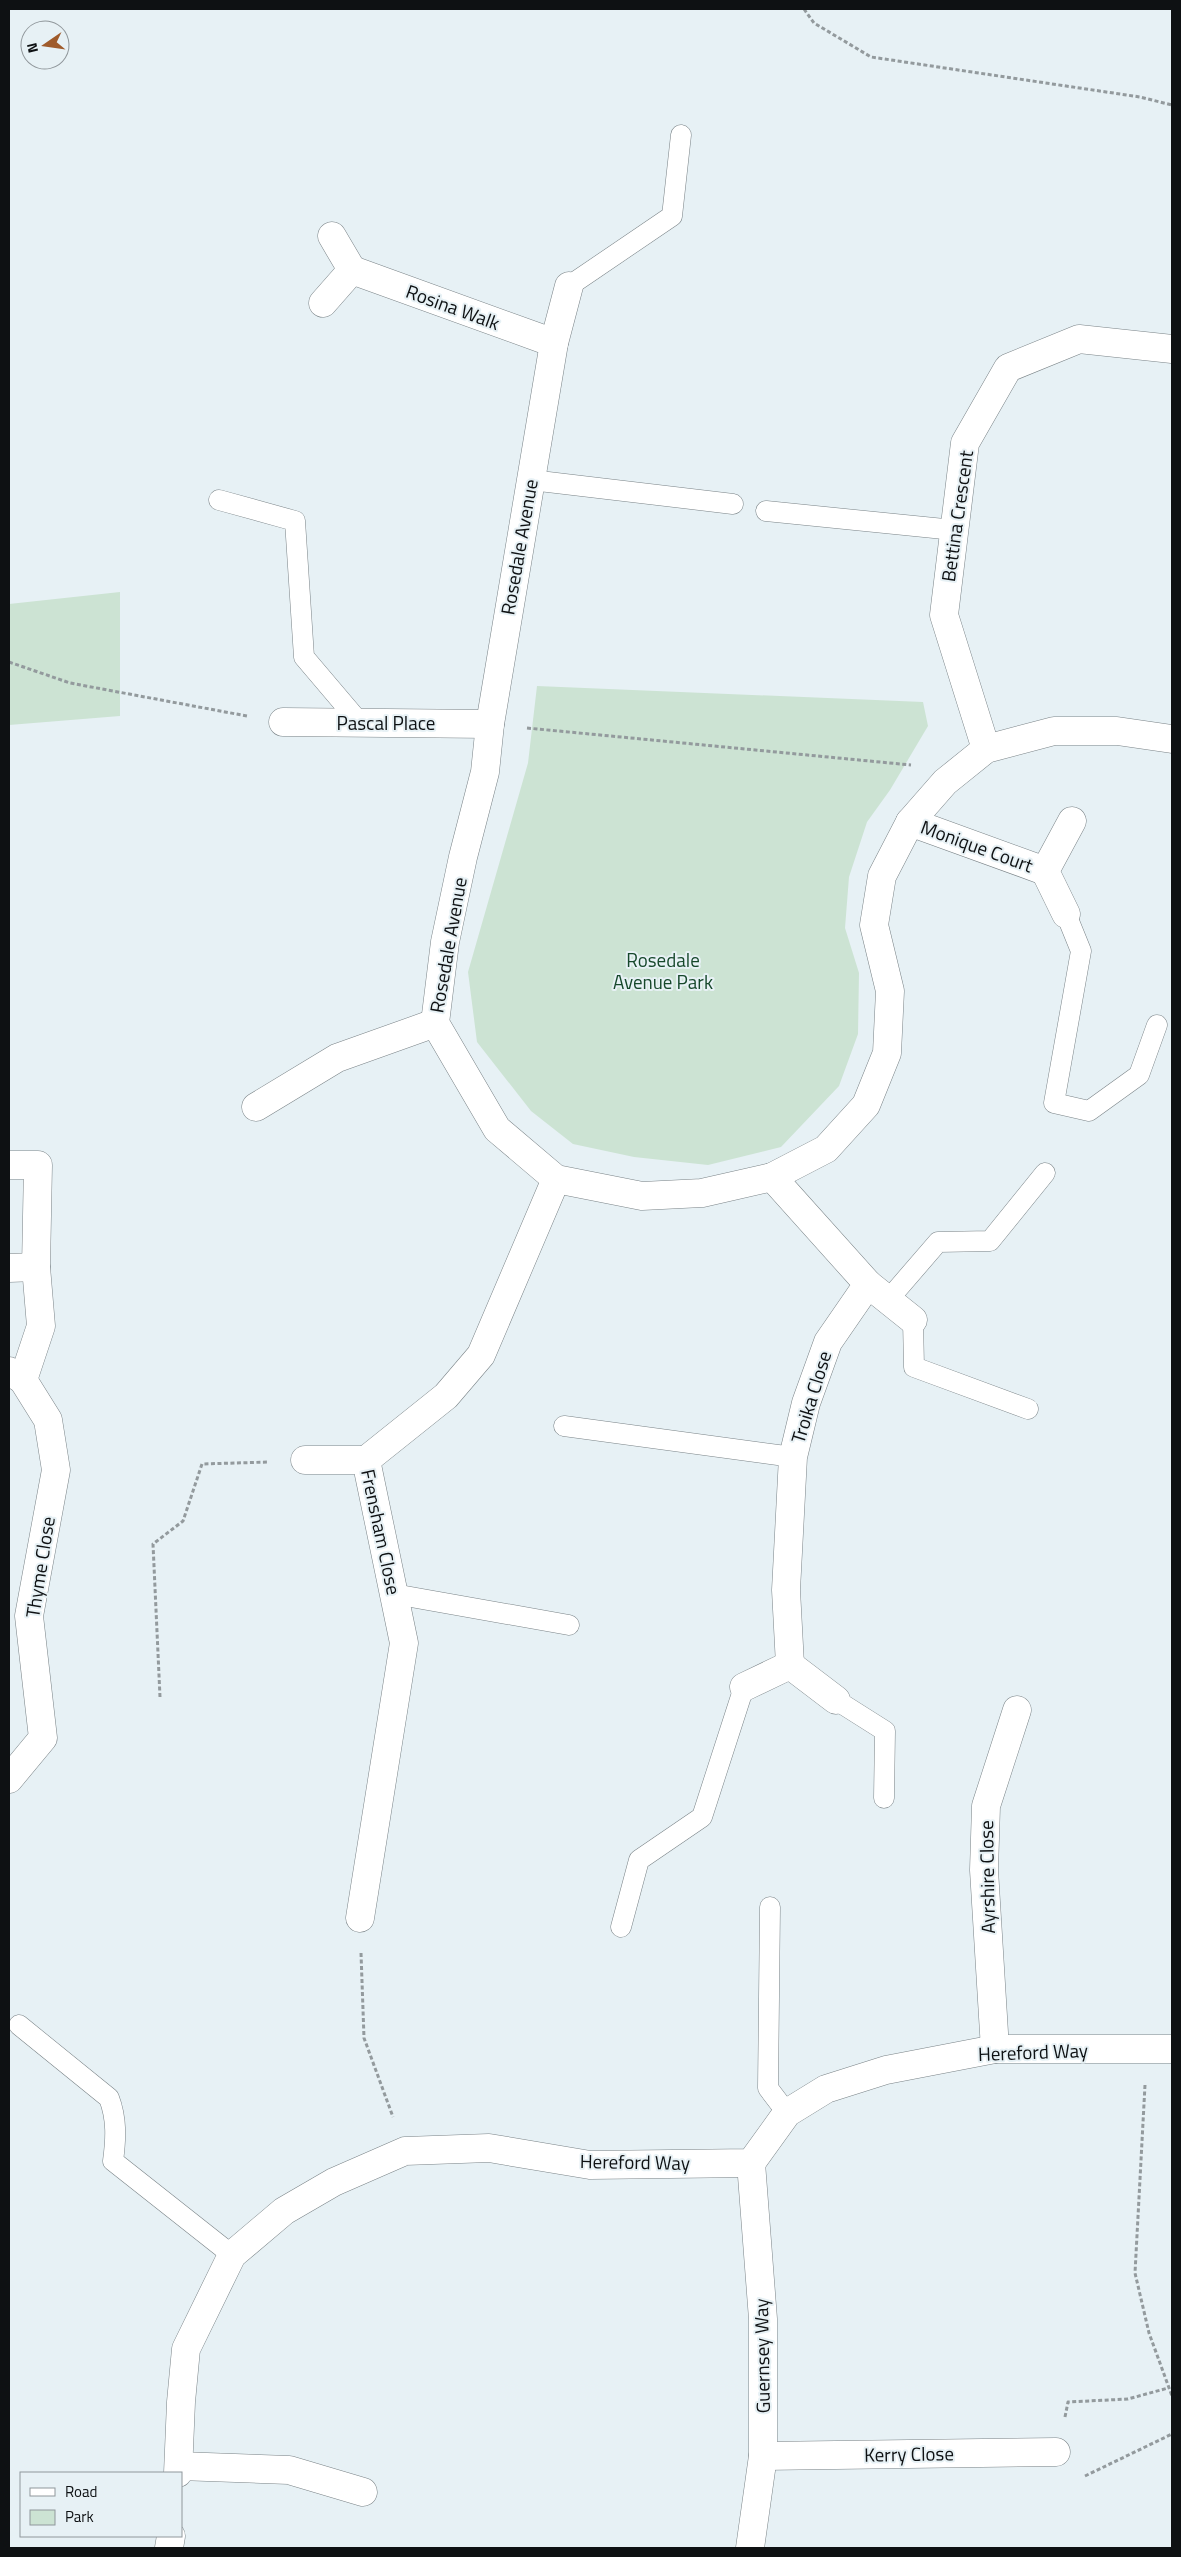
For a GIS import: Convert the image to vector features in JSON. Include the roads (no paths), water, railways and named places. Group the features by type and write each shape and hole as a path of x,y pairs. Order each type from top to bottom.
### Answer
{"street":[{"path":"323,303 352,270 332,236"},
{"name":"Rosina Walk","path":"352,270 554,343"},
{"name":"Rosedale Avenue","path":"569,286 554,343 490,724 484,772 463,856 445,942 435,1023 497,1129 556,1179 642,1196 702,1193 772,1177 826,1149 866,1105 887,1053 890,991 874,925 882,876 910,822 945,782 986,748 1054,731 1116,731 1172,739"},
{"name":"Bettina Crescent","path":"986,748 944,615 965,443 1008,368 1079,339 1172,349"},
{"name":"Pascal Place","path":"283,722 490,724"},
{"path":"1066,914 1045,871 1072,821"},
{"name":"Monique Court","path":"910,822 1045,871"},
{"path":"256,1107 337,1058 435,1023"},
{"name":"Thyme Close","path":"9,1165 38,1165 36,1267 41,1326 16,1376 48,1420 56,1470 29,1616 43,1738 9,1779"},
{"path":"772,1177 878,1292 913,1320"},
{"name":"Frensham Close","path":"360,1918 404,1643 366,1460 446,1396 481,1355 556,1179"},
{"path":"9,1268 36,1267"},
{"name":"Troika Close","path":"790,1665 786,1590 793,1457 806,1403 828,1342 878,1292"},
{"path":"305,1460 366,1460"},
{"path":"744,1687 790,1665 836,1700"},
{"name":"Ayrshire Close","path":"995,2050 984,1870 986,1806 1017,1710"},
{"name":"Hereford Way","path":"179,2470 181,2402 186,2349 232,2255 284,2211 334,2182 405,2150 489,2148 590,2164 751,2163 787,2113 826,2088 886,2070 995,2050 1160,2049"},
{"name":"Guernsey Way","path":"750,2548 763,2456 763,2319 751,2163"},
{"name":"Kerry Close","path":"763,2456 1056,2452"},
{"path":"179,2470 289,2470 363,2492"}],"lane":[{"path":"569,286 672,216 680,135"},
{"path":"531,480 733,504"},
{"path":"220,500 294,520 304,657 360,723"},
{"path":"766,510 954,530"},
{"path":"1066,914 1081,951 1054,1103 1089,1111 1139,1075 1157,1025"},
{"path":"878,1292 938,1242 990,1241 1045,1173"},
{"path":"913,1320 914,1367 1028,1409"},
{"path":"564,1426 793,1457"},
{"path":"394,1594 568,1625"},
{"path":"621,1927 639,1860 702,1817 744,1687"},
{"path":"836,1700 885,1731 884,1798"},
{"path":"770,1907 768,2088 787,2113"},
{"path":"19,2025 109,2098 114,2113 116,2138 113,2161 232,2255"}],"park label":[{"name":"Rosedale Avenue Park","path":"663,971"}]}
